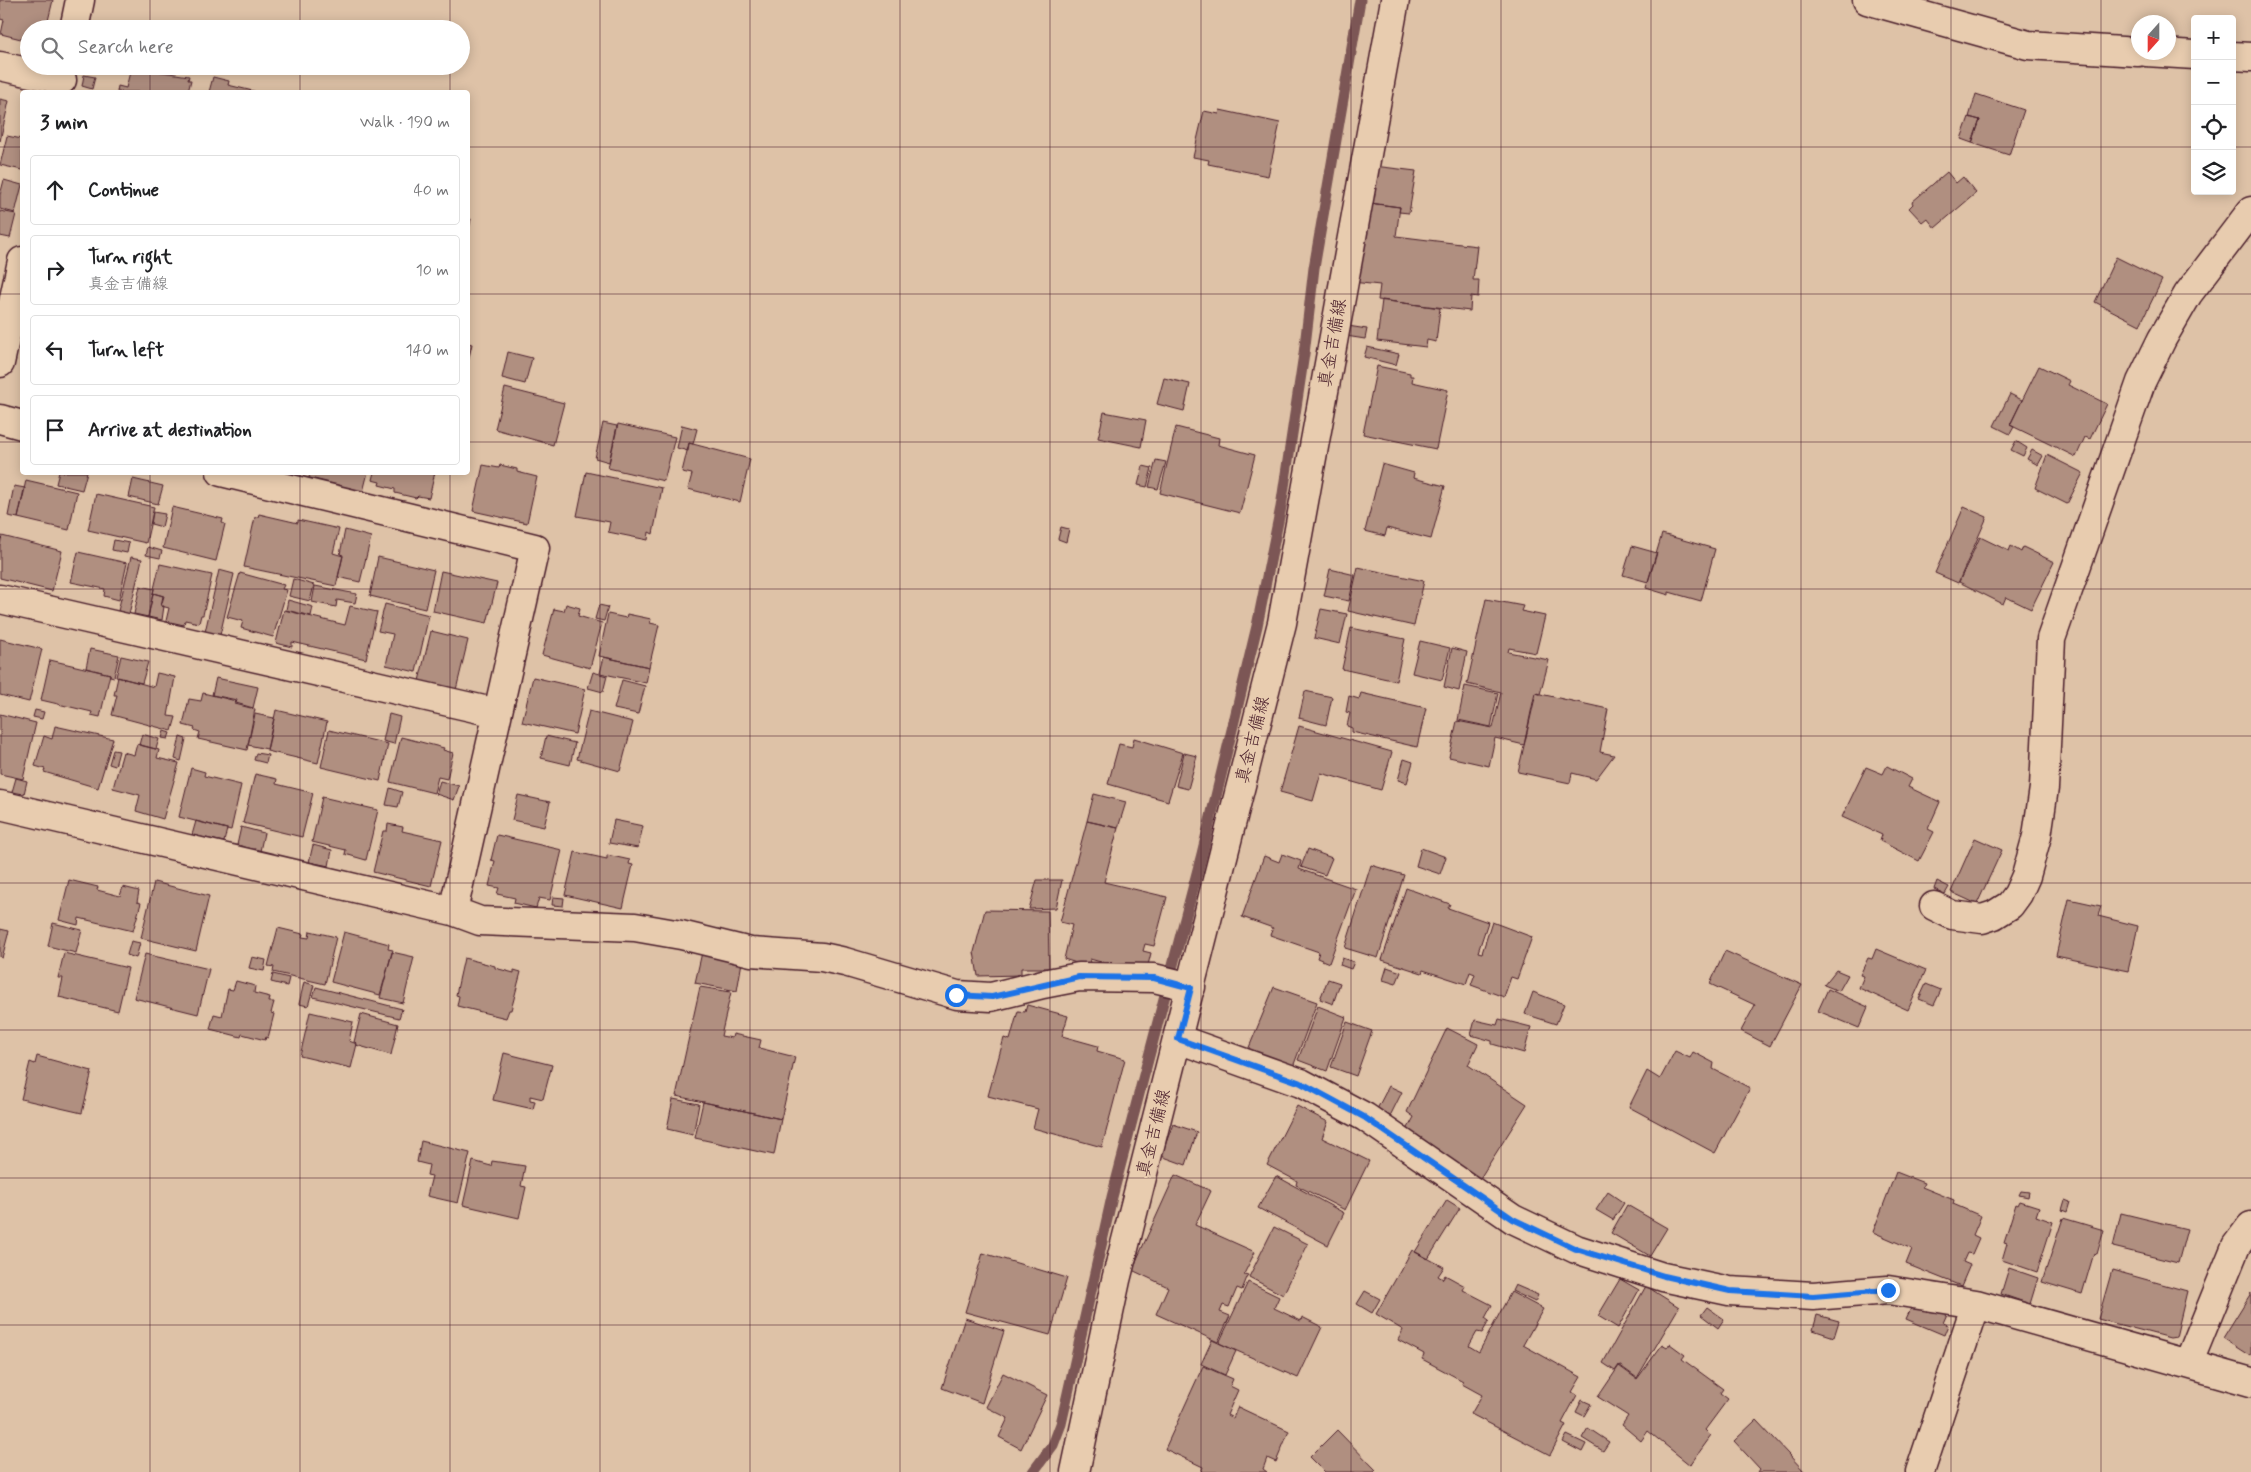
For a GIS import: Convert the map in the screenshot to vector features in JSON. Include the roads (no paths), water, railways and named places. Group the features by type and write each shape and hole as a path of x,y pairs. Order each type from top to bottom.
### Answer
{"street":[{"path":"76,20 80,0"},
{"name":"真金吉備線","path":"1075,1472 1116,1280 1178,1039 1174,983 1282,623 1395,0"},
{"path":"1867,0 2028,45 2131,52"},
{"path":"2176,54 2191,55"},
{"path":"2236,56 2251,57"},
{"path":"0,66 20,71"},
{"path":"40,75 62,80"},
{"path":"1934,906 1952,914 1982,920 1994,916 2010,905 2018,894 2032,858 2044,788 2051,640 2141,382 2188,294 2251,211"},
{"path":"0,257 20,261"},
{"path":"0,363 20,270"},
{"path":"0,419 20,424"},
{"path":"232,475 535,548 453,911"},
{"path":"0,599 497,713"},
{"path":"0,805 453,911 480,921 635,927 681,935 751,952 822,957 956,995 992,997 1079,977 1174,983"},
{"path":"1178,1039 1301,1083 1364,1117 1513,1219 1576,1249 1664,1276 1730,1291 1813,1296 1888,1290 1976,1304 2251,1382"},
{"path":"2188,1364 2236,1246 2251,1226"},
{"path":"1920,1472 1976,1304"}],"waterway":[{"path":"1033,1472 1053,1445 1061,1424 1112,1197 1202,854 1257,626 1281,507 1304,354 1314,268 1360,0"}]}
